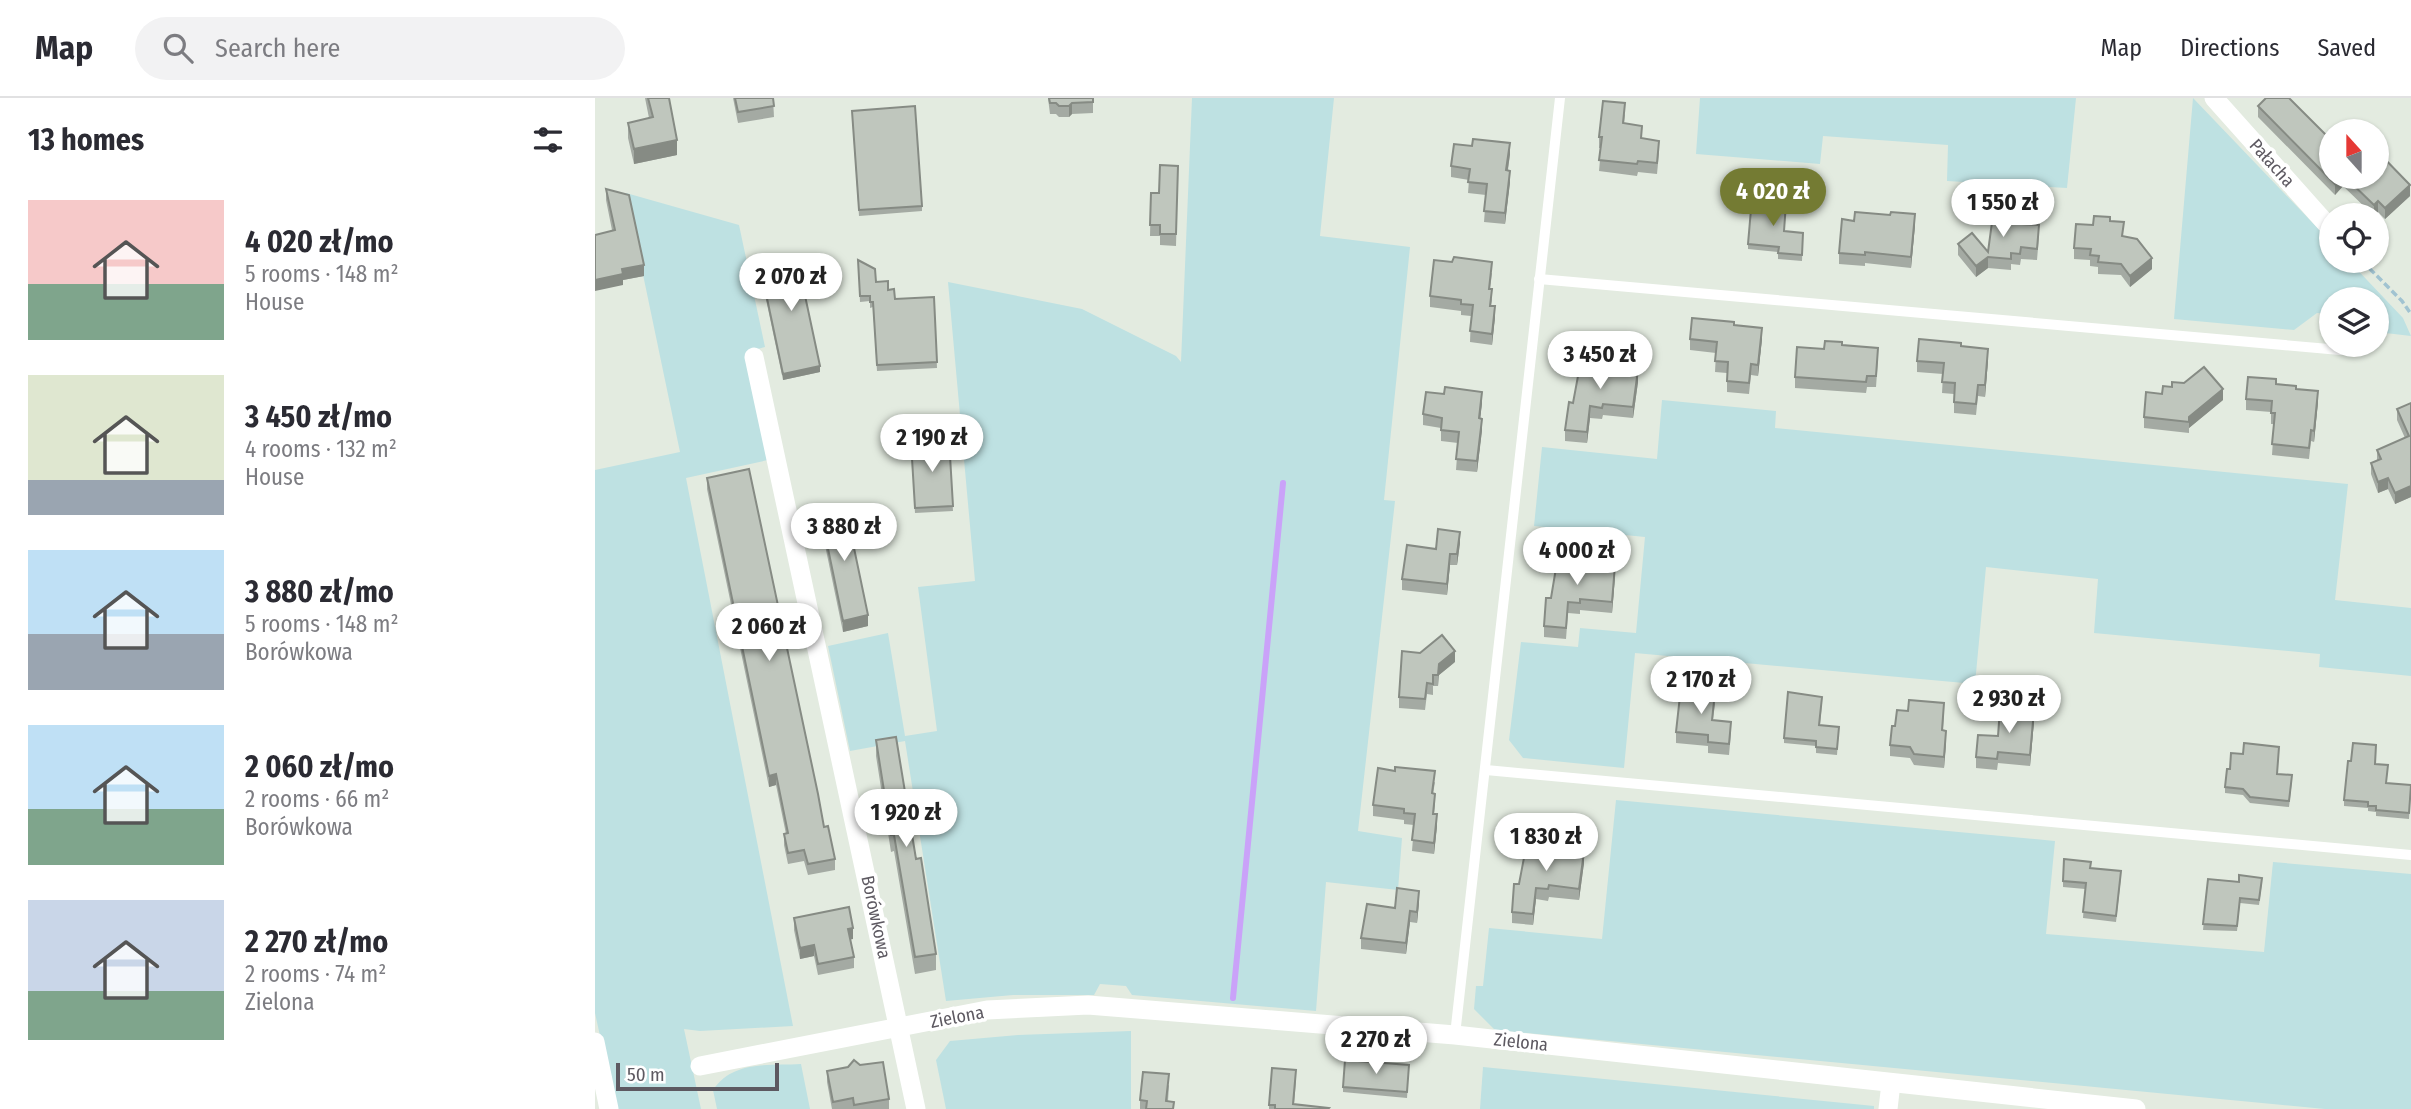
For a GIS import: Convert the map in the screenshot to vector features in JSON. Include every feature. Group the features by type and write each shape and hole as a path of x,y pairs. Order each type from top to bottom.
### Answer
{"street":[{"name":"Pałacha","path":"2214,98 2319,216"},
{"name":"Borówkowa","path":"754,357 901,1028 916,1109"},
{"name":"Zielona","path":"700,1066 987,1010 1088,1005 1455,1035 2136,1109"},
{"path":"595,1042 609,1109"},
{"path":"1888,1109 1891,1083"}],"lane":[{"path":"1455,1035 1560,98"},
{"path":"1539,279 2319,348"},
{"path":"1486,770 2411,855"}],"path":[{"path":"2375,273 2411,314"}],"shaded area":[{"path":"1192,98 1334,98 1320,236 1410,247 1384,500 1395,501 1358,831 1402,838 1398,890 1326,882 1316,1011 1132,995 1126,986 1100,984 1094,995 1013,995 946,1001 905,741 850,751 828,646 888,633 905,736 937,731 918,587 975,581 948,282 1082,309 1176,356 1181,362"},
{"path":"1700,98 2076,98 2067,188 1947,181 1948,145 1823,136 1820,164 1696,154"},
{"path":"2193,98 2319,229 2319,273 2360,273 2374,287 2319,287 2319,313 2294,330 2174,319"},
{"path":"626,193 739,225 765,347 747,352 768,460 686,478 793,1026 700,1031 684,1029 701,1109 616,1109 595,1013 595,470 680,452"},
{"path":"2389,303 2403,318 2411,336 2389,333"},
{"path":"1662,400 1776,411 1775,428 2348,484 2335,600 2411,608 2411,676 2319,667 2320,654 2094,633 2098,579 1986,567 1975,684 1635,653 1624,768 1523,758 1509,740 1521,642 1578,647 1580,628 1636,633 1645,537 1534,526 1542,447 1657,459"},
{"path":"1616,800 2055,841 2046,934 2264,952 2273,862 2411,874 2411,1109 2325,1109 1495,1030 1474,1009 1476,986 1483,986 1489,928 1602,939"},
{"path":"1131,1031 1131,1109 946,1109 936,1060 950,1041 1018,1035"},
{"path":"801,1064 810,1109 717,1109 713,1090 721,1080 731,1074 752,1066"},
{"path":"1483,1067 1874,1106 1874,1109 1480,1109"}],"building":[{"path":"648,98 669,98 677,140 634,149 628,123 653,117"},
{"path":"735,98 773,98 774,106 738,112"},
{"path":"1049,98 1093,98 1093,102 1059,106 1050,103"},
{"path":"2266,98 2289,98 2319,128 2319,168 2258,106"},
{"path":"1603,101 1625,103 1623,123 1642,126 1641,138 1659,141 1657,163 1599,160"},
{"path":"915,106 922,206 859,210 852,111"},
{"path":"1473,139 1510,143 1505,213 1484,211 1487,184 1468,182 1470,169 1451,166 1454,144 1472,146"},
{"path":"2389,163 2410,185 2389,204 2378,201 2372,203 2357,189 2389,189"},
{"path":"1160,165 1178,166 1176,234 1160,234 1160,225 1150,225 1151,193 1159,193"},
{"path":"606,189 629,195 644,265 622,269 623,274 595,280 595,235 615,230"},
{"path":"1752,198 1786,203 1784,231 1803,233 1802,255 1778,253 1779,247 1748,244"},
{"path":"1855,212 1915,214 1911,257 1865,252 1865,255 1839,253 1842,219 1854,221"},
{"path":"2008,213 2024,214 2023,224 2039,225 2037,249 2021,247 2020,254 2011,253 2011,259 1988,257 1976,266 1958,244 1972,233 1988,252 1993,215 2007,217"},
{"path":"2094,216 2110,217 2110,221 2124,222 2122,236 2137,239 2152,258 2130,276 2121,264 2098,262 2099,256 2090,255 2091,249 2074,248 2076,224 2093,225"},
{"path":"1454,257 1492,262 1490,306 1495,306 1492,334 1470,331 1473,305 1461,304 1461,300 1430,296 1434,260 1452,262"},
{"path":"807,258 812,278 804,291 820,366 783,374 760,265"},
{"path":"858,260 875,269 876,282 888,281 888,290 894,289 895,299 934,297 937,362 877,365 873,302 870,302 870,296 860,296"},
{"path":"1692,318 1762,328 1758,365 1751,364 1749,383 1727,381 1728,362 1715,361 1717,342 1690,339"},
{"path":"1919,339 1988,349 1985,385 1978,385 1976,404 1954,402 1955,383 1942,382 1944,363 1917,361"},
{"path":"1825,341 1878,348 1876,376 1867,376 1866,382 1795,377 1797,347 1824,349"},
{"path":"1581,360 1619,364 1619,368 1638,370 1633,407 1603,404 1602,408 1590,406 1587,432 1565,430 1569,402 1573,403"},
{"path":"2204,367 2223,389 2189,417 2189,422 2144,417 2146,392 2162,394 2163,386 2172,387 2172,382 2184,383"},
{"path":"2248,377 2276,379 2276,384 2318,391 2314,431 2311,430 2309,448 2272,444 2275,413 2271,413 2272,401 2246,399"},
{"path":"1445,387 1482,392 1477,461 1456,459 1459,432 1441,430 1442,418 1423,414 1426,392 1444,394"},
{"path":"2411,403 2411,486 2395,493 2388,478 2378,482 2371,463 2381,459 2377,450 2409,436 2397,409"},
{"path":"949,439 953,506 915,508 911,442"},
{"path":"749,469 824,827 828,826 835,859 808,864 804,850 788,853 784,834 788,833 776,774 769,776 707,478"},
{"path":"845,505 868,615 843,621 820,510"},
{"path":"1438,529 1460,532 1457,554 1450,554 1447,584 1402,579 1407,545 1436,549"},
{"path":"1558,556 1598,560 1597,564 1615,565 1612,602 1580,599 1580,603 1568,602 1566,628 1544,626 1546,598 1551,598"},
{"path":"1442,635 1455,651 1439,664 1438,675 1433,675 1433,684 1427,683 1425,699 1399,697 1402,651 1420,653"},
{"path":"1681,687 1715,692 1712,720 1731,722 1729,744 1708,742 1708,735 1676,732"},
{"path":"1788,692 1822,697 1819,725 1839,727 1837,749 1816,747 1816,741 1784,738"},
{"path":"1909,700 1944,703 1944,757 1914,754 1910,747 1890,745 1897,710 1908,711"},
{"path":"2000,709 2034,710 2030,755 1998,752 1997,759 1976,757 1978,735 1998,736"},
{"path":"896,737 916,859 921,858 936,954 915,957 876,740"},
{"path":"2244,743 2279,747 2277,774 2292,775 2289,801 2250,797 2243,789 2225,787 2231,753 2243,754"},
{"path":"2353,743 2376,745 2375,764 2388,765 2386,783 2411,785 2409,813 2376,810 2376,806 2368,806 2368,802 2344,800 2348,761 2351,761"},
{"path":"1395,767 1435,771 1432,793 1435,794 1433,814 1437,814 1434,843 1412,840 1415,814 1404,813 1404,809 1373,805 1378,768 1395,771"},
{"path":"1527,842 1584,852 1579,889 1549,885 1548,889 1536,888 1533,914 1512,912 1514,884 1519,884"},
{"path":"2064,859 2091,862 2090,868 2121,871 2116,916 2083,912 2086,883 2063,881"},
{"path":"2239,875 2262,878 2259,900 2240,898 2237,926 2203,924 2208,879 2239,882"},
{"path":"1397,888 1419,891 1417,912 1410,911 1406,943 1361,938 1367,904 1395,908"},
{"path":"849,907 853,928 848,929 854,957 818,964 814,945 800,948 794,918"},
{"path":"854,1060 860,1065 883,1062 889,1099 854,1105 853,1098 833,1102 827,1071 848,1067"},
{"path":"1345,1060 1409,1065 1407,1092 1343,1087"},
{"path":"1272,1068 1296,1070 1293,1104 1329,1108 1275,1109 1275,1105 1269,1105"},
{"path":"1143,1072 1169,1074 1166,1101 1174,1102 1173,1109 1146,1109 1147,1101 1140,1100"}],"waterway":[{"path":"1233,998 1283,483"}]}
